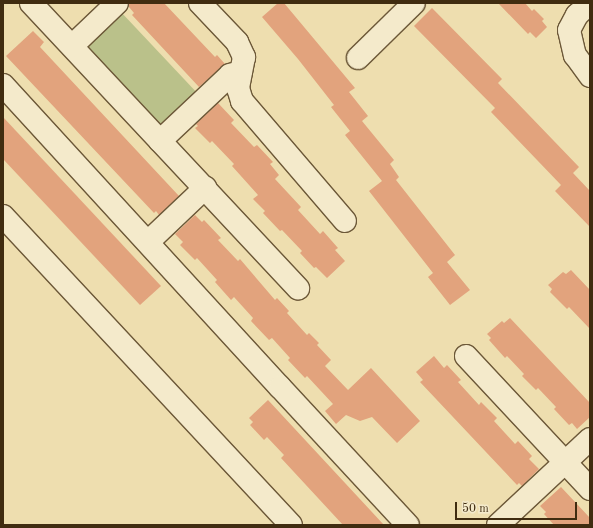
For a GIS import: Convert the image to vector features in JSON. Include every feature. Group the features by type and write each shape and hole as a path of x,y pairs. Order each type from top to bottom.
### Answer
{"street":[{"path":"31,3 298,288"},
{"path":"72,46 117,3"},
{"path":"200,3 237,42 244,57 238,88 242,101 345,220"},
{"path":"358,58 414,3"},
{"path":"590,3 577,15 568,30 575,56 590,76"},
{"path":"160,141 230,75 241,72"},
{"path":"3,85 408,525"},
{"path":"148,242 205,188"},
{"path":"3,216 291,525"},
{"path":"466,356 590,488"},
{"path":"508,522 565,462 590,439"}],"green space":[{"path":"120,11 200,96 162,128 87,54 87,42"}],"building":[{"path":"129,3 164,3 215,57 217,55 225,64 199,87 132,15 134,13 129,7"},
{"path":"278,3 284,3 355,88 349,92 368,116 362,121 394,160 390,164 399,177 396,180 455,255 447,262 470,290 450,305 428,277 433,273 369,191 382,181 345,135 350,131 331,107 334,105 298,59 262,17"},
{"path":"498,3 525,3 532,11 534,9 544,19 542,21 547,27 536,38 530,32 528,34"},
{"path":"432,8 502,79 498,83 579,167 573,173 590,191 590,227 555,191 561,185 491,112 495,108 414,26"},
{"path":"33,31 44,42 40,47 179,196 159,215 156,211 154,213 6,56"},
{"path":"218,103 234,120 231,123 254,147 257,145 273,162 270,164 279,175 275,179 301,207 298,210 320,234 323,231 338,248 335,250 345,261 327,278 316,267 314,268 300,253 302,251 263,213 265,211 253,199 258,195 232,166 234,164 212,141 210,143 195,128 198,126 196,124"},
{"path":"3,117 161,286 140,305 3,159"},
{"path":"195,215 202,222 204,220 221,238 218,240 238,261 240,259 275,300 277,298 289,311 287,313 307,335 309,333 319,343 317,345 331,360 325,366 348,390 371,368 420,421 397,443 372,417 360,421 346,415 336,424 325,411 333,404 307,376 305,378 288,360 290,358 272,338 269,340 251,321 253,318 234,297 231,300 215,282 217,280 197,258 195,260 180,245 183,242 175,234"},
{"path":"571,270 590,290 590,329 569,307 567,309 550,292 552,289 548,285 563,272 566,274"},
{"path":"510,318 590,403 590,417 577,429 572,423 569,425 554,409 556,407 538,388 536,390 522,376 524,374 507,356 505,358 489,340 491,338 487,334 502,321 504,323"},
{"path":"434,356 444,368 447,365 461,380 458,382 479,405 481,402 497,418 494,421 515,444 518,441 532,456 529,459 539,469 522,486 519,483 517,485 420,382 423,380 416,372"},
{"path":"268,400 384,525 343,525 281,458 284,455 267,437 264,440 250,425 253,422 249,418"},
{"path":"561,487 590,518 590,525 554,525 544,514 546,512 540,506"}]}
